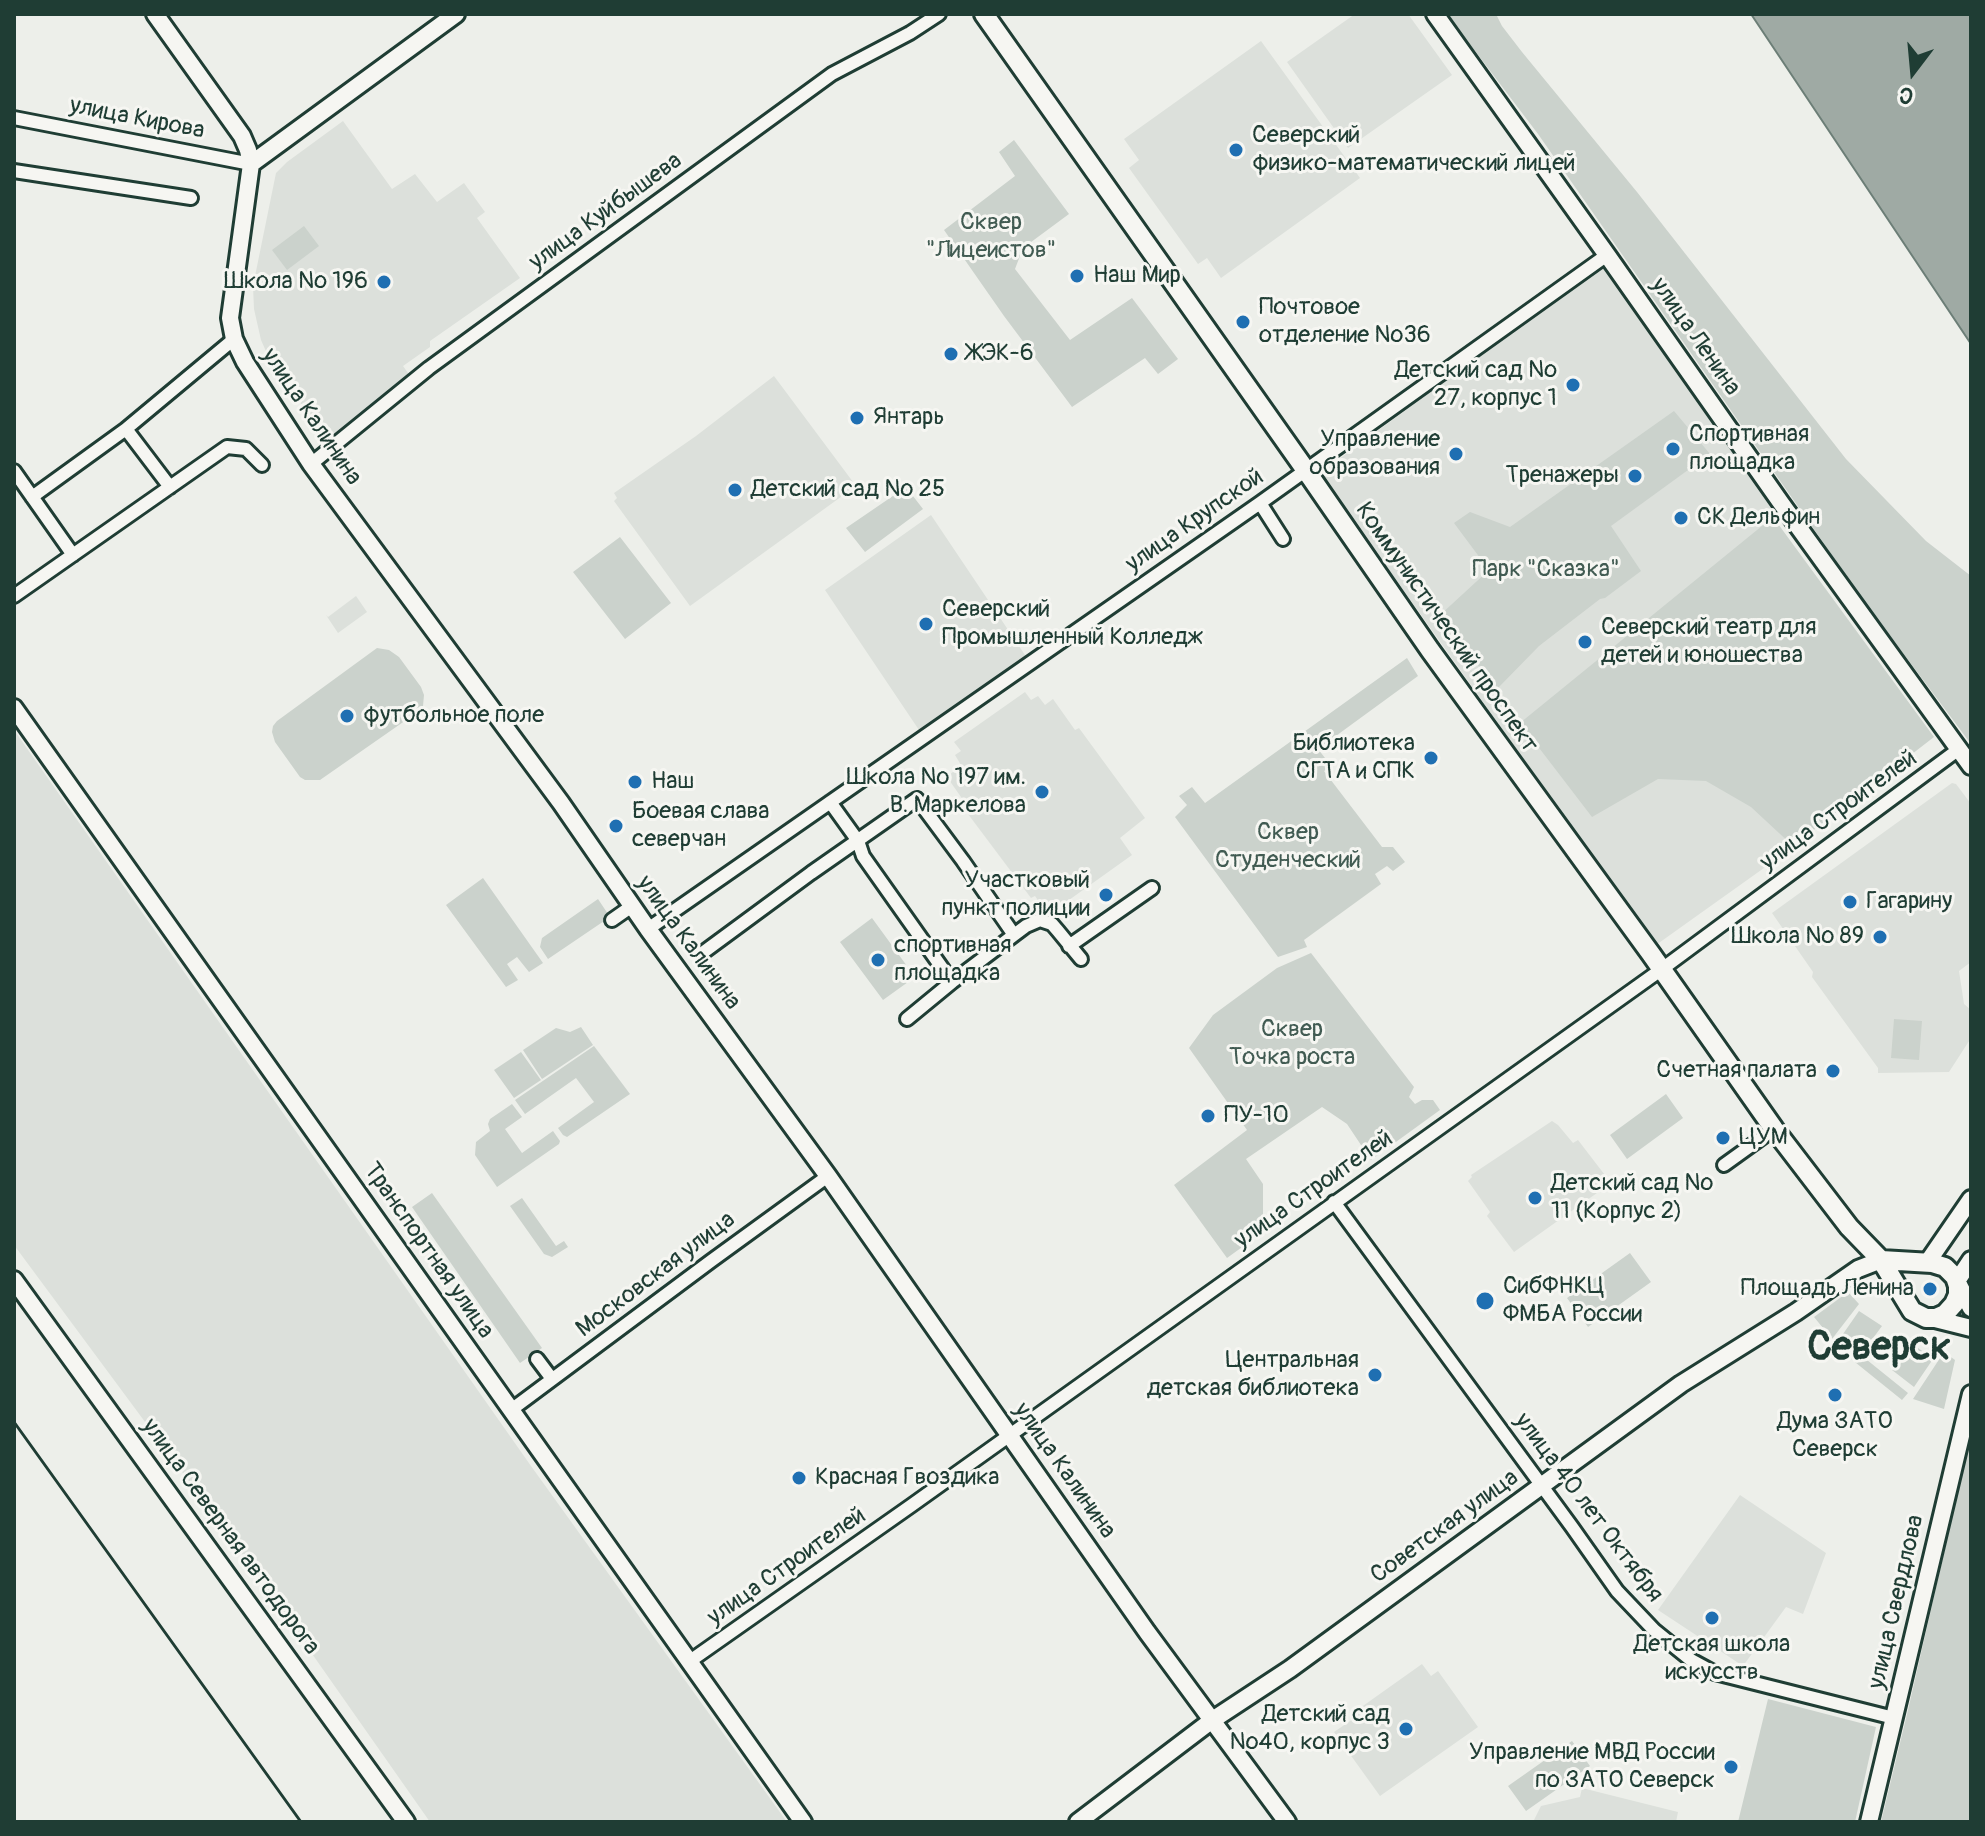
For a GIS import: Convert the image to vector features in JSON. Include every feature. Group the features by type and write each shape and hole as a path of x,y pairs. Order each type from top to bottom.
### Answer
{"main road":[{"name":"Коммунистический проспект","path":"984,14 1430,650 1774,1129 1849,1227 1881,1260"},
{"path":"1881,1260 1936,1263 1945,1267 1957,1281 1958,1295 1952,1308 1945,1314 1931,1318 1912,1311 1881,1260"},
{"path":"1904,1298 1906,1277 1917,1266 1927,1263"}],"street":[{"path":"155,14 242,136 251,164 456,14"},
{"name":"улица Куйбышева","path":"311,464 429,368 832,74 939,14"},
{"name":"улица Ленина","path":"1435,14 1971,766"},
{"name":"улица Кирова","path":"14,118 251,164"},
{"name":"улица Калинина","path":"251,164 230,318 234,339 245,362 311,464 561,803 648,929 828,1176 1147,1632 1287,1822"},
{"path":"14,171 191,198"},
{"name":"улица Крупской","path":"648,929 1260,503 1607,255"},
{"path":"32,497 126,429 234,339"},
{"path":"126,429 170,487"},
{"path":"14,596 227,447 246,449 262,465"},
{"path":"14,471 73,555"},
{"path":"1260,503 1283,539"},
{"name":"Транспортная улица","path":"14,708 803,1822"},
{"name":"улица Строителей","path":"690,1661 1662,969 1959,749"},
{"path":"701,954 917,799 1014,935"},
{"path":"830,802 858,841 863,856 952,982"},
{"path":"1069,946 1152,888"},
{"path":"612,920 632,906"},
{"path":"907,1019 1026,926 1040,920 1052,924 1081,959"},
{"path":"1724,1165 1774,1129"},
{"name":"Московская улица","path":"511,1410 828,1176"},
{"path":"1927,1263 1971,1199"},
{"name":"улица 40 лет Октября","path":"1334,1202 1617,1591 1654,1630 1691,1660 1715,1673 1894,1718"},
{"name":"Советская улица","path":"1079,1822 1211,1721 1290,1669 1681,1384 1858,1269 1881,1260"},
{"path":"1971,1260 1957,1281 1971,1308"},
{"name":"улица Северная автодорога","path":"14,1280 406,1822"},
{"path":"1931,1318 1971,1328"},
{"path":"537,1359 552,1379"},
{"name":"улица Свердлова","path":"1869,1822 1971,1394"}],"shaded area":[{"path":"1355,14 1408,14 1452,75 1348,148 1287,62"},
{"path":"1751,14 1971,14 1971,344"},
{"name":"Северский физико-математический лицей","path":"1261,41 1360,178 1221,278 1207,258 1198,264 1129,168 1139,160 1124,139"},
{"name":"Школа № 196","path":"343,121 392,189 415,174 437,202 464,183 485,212 477,218 520,278 430,341 430,347 403,366 413,380 328,442 269,358 254,309 253,286 276,173"},
{"path":"1604,265 1782,520 1643,636 1792,848 1656,945 1320,473"},
{"name":"Детский сад № 25","path":"774,376 856,486 690,606 614,501 617,498 614,493"},
{"name":"Северский Промышленный Колледж","path":"931,515 1027,658 921,733 825,590"},
{"path":"356,596 367,612 338,633 326,615 328,617"},
{"name":"Школа № 197 им. В. Маркелова","path":"1025,692 1031,700 1038,696 1045,705 1053,699 1075,730 1079,728 1145,818 1120,838 1132,855 1048,915 1035,896 1031,898 965,810 968,807 947,777 961,765 955,755 961,751 954,742"},
{"path":"14,730 531,1466 787,1822 430,1822 228,1534 14,1245"},
{"name":"Школа № 89","path":"1952,783 1971,804 1971,962 1959,971 1964,1004 1971,1010 1971,1038 1949,1072 1878,1073 1878,1068 1812,977 1813,972 1772,913"},
{"name":"Детский сад № 11 (Корпус 2)","path":"1552,1121 1573,1143 1578,1140 1611,1183 1514,1252 1487,1216 1490,1212 1468,1181 1471,1175"},
{"path":"1740,1495 1826,1553 1803,1614 1786,1607 1743,1666 1658,1610"},
{"name":"Детский сад №40, корпус 3","path":"1422,1664 1431,1676 1438,1671 1478,1727 1380,1796 1334,1732 1356,1717 1353,1713"},
{"path":"1582,1788 1678,1812 1676,1822 1533,1822 1541,1806 1580,1797"}],"green space":[{"path":"1447,14 1496,14 1522,52 1637,192 1846,459 1926,541 1971,576 1971,744 1864,601 1538,134"},
{"name":"Сквер \"Лицеистов\"","path":"1014,140 1069,214 1023,248 1015,269 1070,340 1132,298 1178,359 1158,374 1145,358 1072,407 944,230 1015,176 999,152"},
{"path":"304,226 319,246 287,270 272,250"},
{"name":"Парк \"Сказка\"","path":"1674,411 1710,454 1611,526 1641,571 1539,646 1497,689 1439,616 1489,570 1454,523 1470,512 1510,527"},
{"path":"906,487 923,509 865,552 846,528"},
{"name":"Парк \"Сказка\"","path":"1773,517 1934,737 1793,846 1751,807 1706,781 1658,779 1592,817 1520,723"},
{"path":"620,537 671,603 625,639 573,572"},
{"name":"футбольное поле","path":"377,648 389,650 399,657 421,687 423,706 320,780 305,780 275,742 273,726"},
{"name":"Сквер Студенческий","path":"1407,658 1418,676 1318,749 1332,767 1324,771 1382,847 1393,847 1405,862 1393,871 1387,866 1375,874 1381,884 1304,940 1307,947 1278,957 1175,817 1187,805 1179,796 1192,787 1205,803"},
{"path":"483,878 543,963 529,972 517,957 507,964 518,980 506,987 446,905"},
{"path":"598,899 610,917 548,959 540,947 542,938"},
{"name":"спортивная площадка","path":"872,918 915,977 883,1000 840,942"},
{"name":"Сквер Точка роста","path":"1311,953 1414,1087 1409,1097 1415,1104 1433,1100 1440,1110 1371,1160 1347,1124 1322,1107 1246,1159 1263,1184 1263,1232 1227,1258 1174,1185 1247,1130 1189,1048 1213,1015 1277,968"},
{"path":"1894,1019 1922,1021 1919,1060 1891,1058"},
{"path":"581,1027 593,1045 542,1079 523,1050 556,1028 570,1032"},
{"path":"594,1046 630,1094 567,1137 558,1128 594,1102 576,1078 525,1114 515,1100"},
{"path":"521,1052 541,1080 514,1098 494,1070"},
{"path":"1666,1094 1683,1118 1627,1159 1610,1135"},
{"path":"512,1104 522,1117 505,1129 522,1153 553,1131 560,1141 497,1187 475,1155 476,1142 490,1131 490,1119"},
{"path":"432,1193 542,1348 520,1363 412,1207"},
{"path":"522,1198 556,1246 564,1241 568,1247 552,1257 544,1254 510,1206"},
{"path":"1630,1253 1651,1282 1588,1327 1567,1298"},
{"path":"1848,1292 1859,1304 1832,1339 1814,1317"},
{"path":"1859,1311 1882,1326 1865,1349 1843,1334"},
{"path":"1841,1339 1908,1393 1902,1400 1835,1346"},
{"path":"1910,1342 1933,1359 1914,1387 1892,1370"},
{"path":"1944,1352 1955,1360 1944,1409 1913,1399"},
{"path":"1971,1435 1971,1822 1881,1822 1908,1710"},
{"path":"1768,1699 1876,1727 1855,1822 1738,1822"},
{"path":"1572,1741 1590,1766 1526,1811 1508,1786"}],"railway":[{"path":"14,1422 301,1822"}],"place":[{"name":"Северский физико-математический лицей","path":"1236,150"},
{"name":"Наш Мир","path":"1077,276"},
{"name":"Школа № 196","path":"384,282"},
{"name":"Почтовое отделение №36","path":"1243,322"},
{"name":"ЖЭК-6","path":"951,354"},
{"name":"Детский сад № 27, корпус 1","path":"1573,385"},
{"name":"Янтарь","path":"857,418"},
{"name":"Спортивная площадка","path":"1673,449"},
{"name":"Управление образования","path":"1456,454"},
{"name":"Тренажеры","path":"1635,476"},
{"name":"Детский сад № 25","path":"735,490"},
{"name":"СК Дельфин","path":"1681,518"},
{"name":"Северский Промышленный Колледж","path":"926,624"},
{"name":"Северский театр для детей и юношества","path":"1585,642"},
{"name":"футбольное поле","path":"347,716"},
{"name":"Библиотека СГТА и СПК","path":"1431,758"},
{"name":"Наш","path":"635,782"},
{"name":"Школа № 197 им. В. Маркелова","path":"1042,792"},
{"name":"Боевая слава северчан","path":"616,826"},
{"name":"Участковый пункт полиции","path":"1106,895"},
{"name":"Гагарину","path":"1850,902"},
{"name":"Школа № 89","path":"1880,937"},
{"name":"спортивная площадка","path":"878,960"},
{"name":"Счетная палата","path":"1833,1071"},
{"name":"ПУ-10","path":"1208,1116"},
{"name":"ЦУМ","path":"1723,1138"},
{"name":"Детский сад № 11 (Корпус 2)","path":"1535,1198"},
{"name":"Площадь Ленина","path":"1930,1289"},
{"name":"СибФНКЦ ФМБА России","path":"1485,1301"},
{"name":"Центральная детская библиотека","path":"1375,1375"},
{"name":"Дума ЗАТО Северск","path":"1835,1395"},
{"name":"Красная Гвоздика","path":"799,1478"},
{"name":"Детская школа искусств","path":"1712,1618"},
{"name":"Детский сад №40, корпус 3","path":"1406,1729"},
{"name":"Управление МВД России по ЗАТО Северск","path":"1731,1767"}],"district":[{"name":"Северск","path":"1879,1349"}]}
